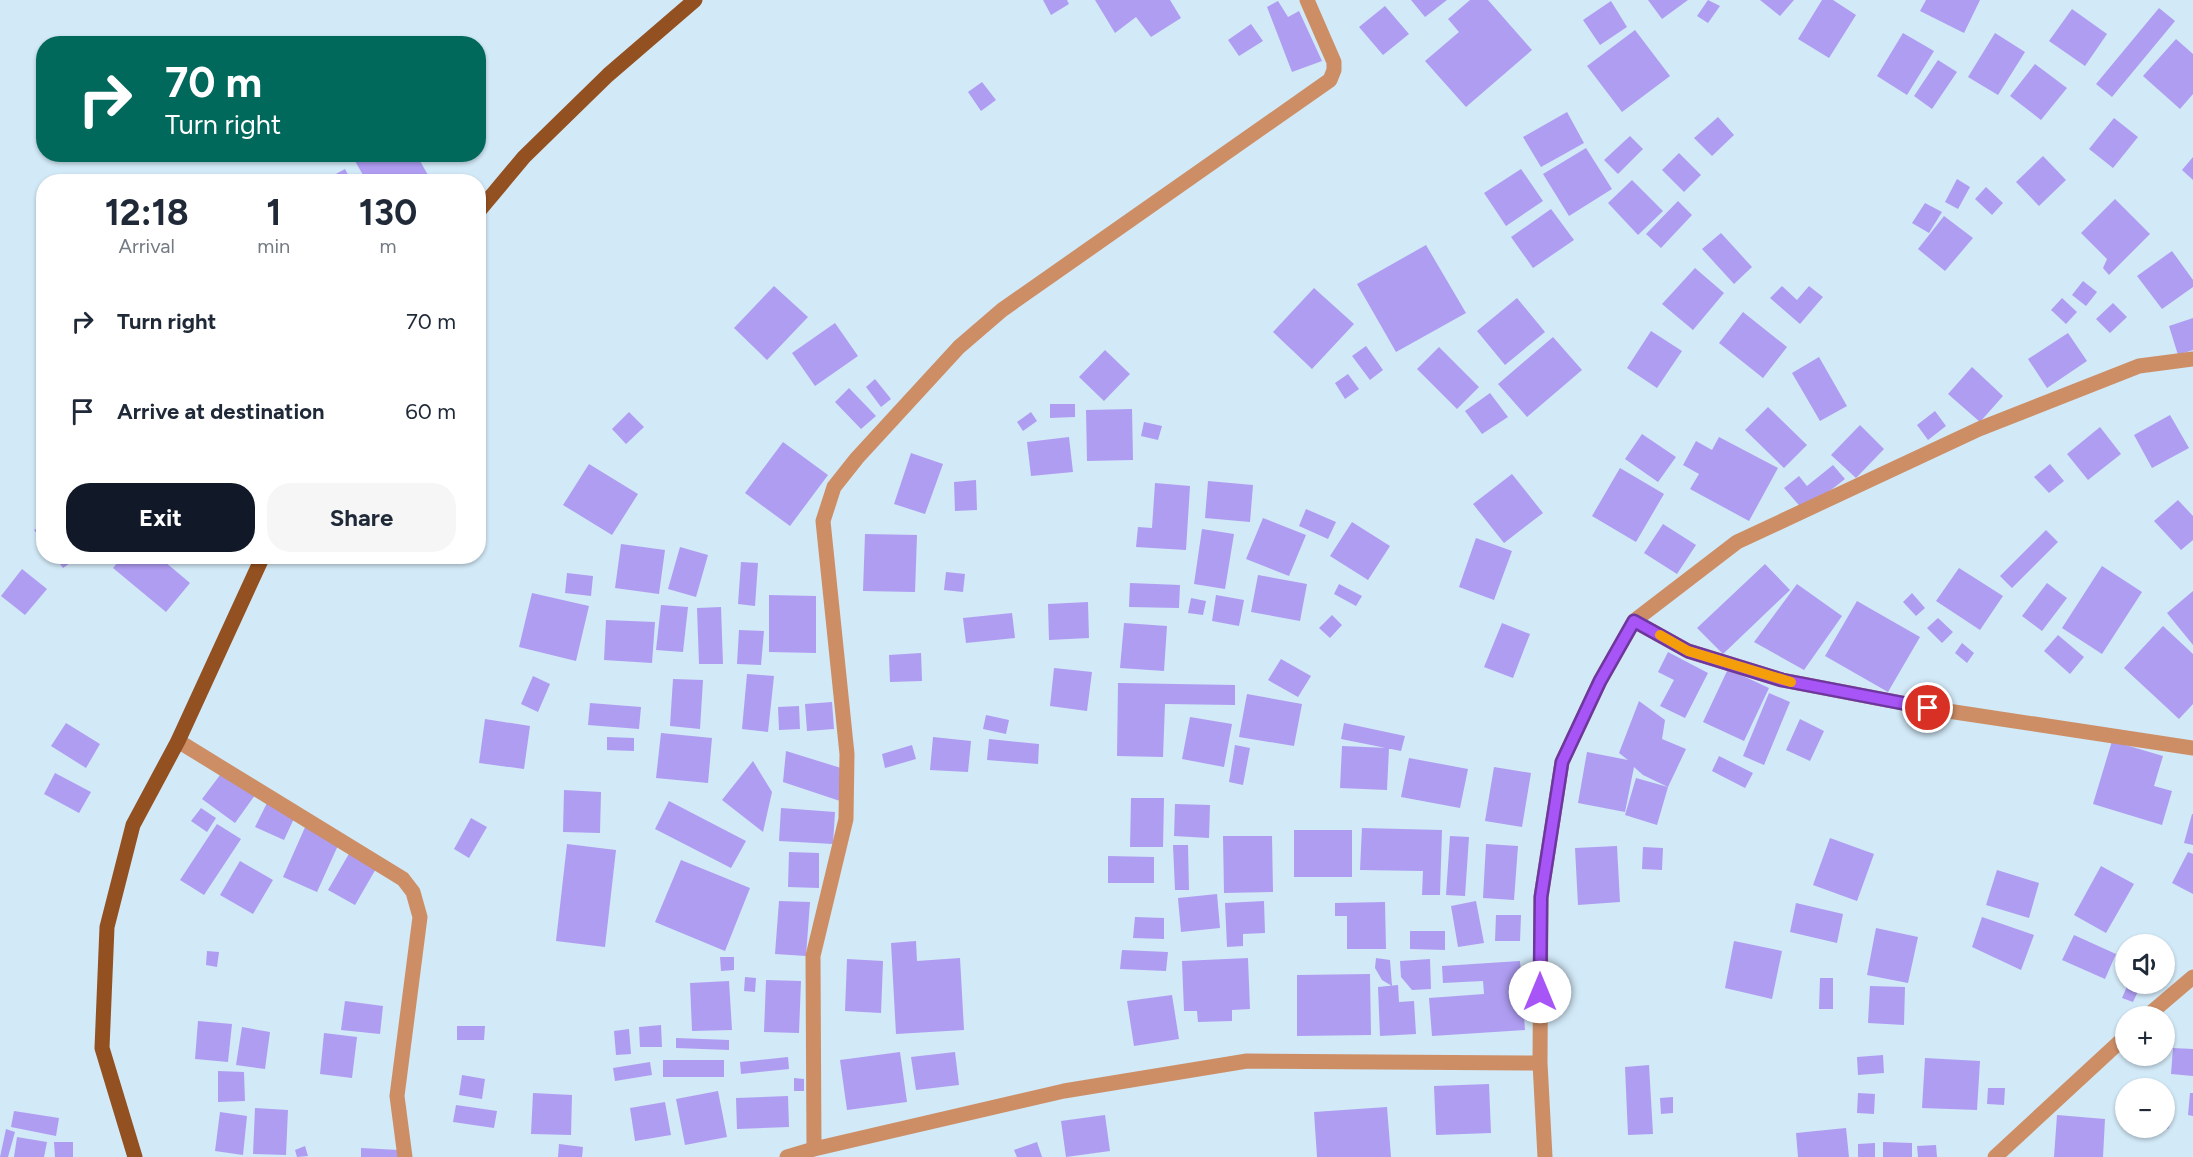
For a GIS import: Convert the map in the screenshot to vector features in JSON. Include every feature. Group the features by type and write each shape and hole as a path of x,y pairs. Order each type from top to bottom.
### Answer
{"main road":[{"path":"486,202 524,157 608,75 695,0"},
{"path":"135,1157 102,1048 107,927 133,825 178,741 259,564"}],"street":[{"path":"814,1149 813,956 846,819 847,754 823,521 834,487 857,458 959,347 1002,310 1330,80 1334,62 1307,0"},
{"path":"1545,1157 1540,1063 1541,897 1562,762 1600,681 1634,621 1737,542 1990,425 2139,366 2193,359"},
{"path":"1634,621 1688,651 1782,680 1928,708 2193,748"},
{"path":"178,741 403,879 413,892 420,917 397,1096 405,1157"},
{"path":"2159,1006 2193,977"},
{"path":"1995,1157 2115,1046"},
{"path":"787,1157 1064,1091 1247,1061 1540,1063"}],"building":[{"path":"1043,0 1067,0 1069,4 1051,15"},
{"path":"1095,0 1170,0 1181,18 1151,37 1136,17 1115,33"},
{"path":"1411,0 1447,0 1425,17"},
{"path":"1470,0 1488,0 1532,50 1466,107 1425,61 1459,32 1448,19"},
{"path":"1648,0 1688,0 1662,19"},
{"path":"1708,0 1720,6 1708,23 1697,16"},
{"path":"1760,0 1794,0 1780,16"},
{"path":"1822,0 1833,0 1856,15 1829,58 1798,39"},
{"path":"1926,0 1980,0 1964,33 1920,11"},
{"path":"1278,1 1288,17 1299,11 1322,61 1292,72 1267,7"},
{"path":"1611,1 1627,27 1600,45 1583,20"},
{"path":"1385,6 1409,34 1383,55 1359,27"},
{"path":"2159,8 2175,21 2112,97 2096,84"},
{"path":"2072,9 2107,34 2085,66 2049,41"},
{"path":"1251,24 1263,41 1239,56 1228,40"},
{"path":"1635,30 1670,76 1622,112 1587,66"},
{"path":"1903,33 1934,51 1907,95 1877,76"},
{"path":"1995,33 2025,52 1998,95 1968,77"},
{"path":"2176,39 2193,54 2193,94 2180,109 2143,76"},
{"path":"1938,60 1957,72 1932,109 1914,96"},
{"path":"2035,64 2067,88 2041,120 2010,96"},
{"path":"982,82 996,100 981,111 968,92"},
{"path":"1567,112 1584,143 1541,167 1523,137"},
{"path":"1718,117 1734,135 1712,156 1694,138"},
{"path":"2114,118 2138,137 2113,168 2089,149"},
{"path":"1630,136 1643,149 1618,174 1604,160"},
{"path":"1586,148 1612,189 1569,216 1543,174"},
{"path":"1679,153 1701,175 1684,192 1662,170"},
{"path":"2043,156 2066,180 2039,206 2016,182"},
{"path":"2193,157 2193,180 2182,170"},
{"path":"356,162 421,162 427,174 362,174"},
{"path":"345,169 348,174 336,174"},
{"path":"1521,169 1543,201 1506,226 1484,193"},
{"path":"1957,179 1970,187 1958,209 1945,202"},
{"path":"1632,180 1663,211 1638,235 1608,203"},
{"path":"1986,187 2003,203 1992,215 1975,199"},
{"path":"2115,199 2150,234 2109,275 2103,268 2107,259 2081,233"},
{"path":"1678,201 1692,215 1661,248 1646,234"},
{"path":"1925,203 1942,212 1929,233 1912,223"},
{"path":"1551,209 1574,240 1533,268 1511,237"},
{"path":"1944,216 1973,238 1945,271 1918,249"},
{"path":"1721,233 1752,267 1734,284 1702,249"},
{"path":"1426,245 1466,313 1396,352 1357,284"},
{"path":"2172,251 2193,280 2193,287 2162,309 2137,276"},
{"path":"1695,268 1724,293 1693,330 1662,304"},
{"path":"2083,281 2097,292 2086,306 2072,295"},
{"path":"774,286 808,317 767,360 734,328"},
{"path":"1782,286 1797,300 1809,286 1823,297 1800,324 1770,298"},
{"path":"1314,288 1354,324 1312,369 1273,332"},
{"path":"1517,298 1545,332 1505,365 1477,331"},
{"path":"2062,298 2077,312 2066,324 2051,310"},
{"path":"2113,303 2127,317 2110,333 2096,319"},
{"path":"1743,312 1787,347 1763,378 1719,343"},
{"path":"2193,318 2193,350 2178,355 2169,326"},
{"path":"835,323 858,356 815,386 792,353"},
{"path":"1651,331 1682,351 1657,388 1627,368"},
{"path":"2068,333 2087,361 2047,388 2028,359"},
{"path":"1553,337 1582,370 1527,417 1498,384"},
{"path":"1366,346 1383,370 1370,380 1352,356"},
{"path":"1439,347 1479,387 1457,409 1417,369"},
{"path":"1105,350 1130,374 1104,401 1079,377"},
{"path":"1819,357 1847,406 1820,421 1792,373"},
{"path":"1972,367 2003,396 1980,422 1948,394"},
{"path":"1348,374 1359,389 1345,399 1335,383"},
{"path":"875,379 891,399 881,407 866,387"},
{"path":"849,388 876,416 861,429 835,402"},
{"path":"1490,393 1508,417 1482,434 1465,411"},
{"path":"1050,404 1075,404 1075,417 1050,418"},
{"path":"1768,407 1807,445 1784,468 1745,430"},
{"path":"1132,409 1133,460 1087,461 1086,410"},
{"path":"1935,411 1946,426 1928,440 1917,425"},
{"path":"629,412 644,427 626,444 612,429"},
{"path":"1031,412 1037,421 1023,431 1017,422"},
{"path":"2170,415 2189,448 2152,468 2134,435"},
{"path":"1144,422 1162,426 1158,440 1141,436"},
{"path":"1860,425 1884,449 1856,478 1831,455"},
{"path":"2100,427 2121,454 2088,480 2067,454"},
{"path":"1642,434 1676,457 1658,482 1625,459"},
{"path":"1069,437 1073,472 1031,476 1027,442"},
{"path":"1719,437 1778,468 1749,521 1690,489 1699,474 1683,465 1696,441 1712,450"},
{"path":"783,442 828,475 790,526 745,493"},
{"path":"911,453 943,464 925,514 894,504"},
{"path":"589,464 638,494 612,535 563,505"},
{"path":"2050,464 2064,481 2049,493 2034,477"},
{"path":"1833,465 1845,479 1804,511 1784,488 1799,476 1807,486"},
{"path":"1620,468 1664,494 1636,542 1592,516"},
{"path":"1512,474 1543,513 1504,543 1473,504"},
{"path":"976,480 977,510 955,511 954,482"},
{"path":"1208,481 1253,485 1250,522 1205,518"},
{"path":"1155,483 1190,486 1186,550 1136,547 1138,527 1152,528"},
{"path":"2178,500 2193,516 2193,540 2181,550 2154,521"},
{"path":"1306,509 1336,522 1328,539 1299,526"},
{"path":"1263,518 1306,535 1289,576 1246,559"},
{"path":"1352,522 1390,546 1368,580 1330,556"},
{"path":"1663,524 1696,545 1677,574 1644,553"},
{"path":"1202,529 1234,534 1225,589 1194,584"},
{"path":"2046,530 2058,542 2012,588 2000,576"},
{"path":"865,534 917,535 915,592 863,591"},
{"path":"1476,538 1512,551 1494,600 1459,587"},
{"path":"621,544 665,550 659,594 615,588"},
{"path":"680,547 708,555 696,597 668,589"},
{"path":"741,562 758,563 755,606 738,604"},
{"path":"116,564 167,564 190,583 166,612 113,568"},
{"path":"1765,564 1790,590 1723,654 1697,628"},
{"path":"2102,566 2142,592 2102,654 2062,628"},
{"path":"1959,568 2003,596 1980,630 1936,601"},
{"path":"22,569 47,589 25,615 1,596"},
{"path":"946,572 965,574 963,592 944,590"},
{"path":"567,573 593,576 591,596 565,593"},
{"path":"1258,575 1307,584 1300,621 1251,612"},
{"path":"1130,583 1180,585 1179,608 1129,607"},
{"path":"2047,583 2067,598 2042,631 2022,616"},
{"path":"1339,584 1362,596 1356,606 1334,594"},
{"path":"1797,584 1842,616 1804,670 1754,642"},
{"path":"2193,591 2193,645 2167,613"},
{"path":"532,593 589,606 576,661 519,647"},
{"path":"1912,593 1925,608 1916,616 1903,602"},
{"path":"769,595 816,596 816,653 769,652"},
{"path":"1216,595 1244,600 1239,626 1212,621"},
{"path":"1191,598 1206,601 1203,615 1188,613"},
{"path":"1857,601 1920,637 1888,692 1825,656"},
{"path":"1088,602 1089,638 1049,640 1048,604"},
{"path":"661,605 688,607 683,652 656,650"},
{"path":"721,607 723,664 699,664 697,608"},
{"path":"1012,613 1015,638 966,643 963,618"},
{"path":"1332,615 1342,625 1330,638 1319,628"},
{"path":"1938,618 1953,632 1942,643 1927,628"},
{"path":"606,620 655,622 652,663 604,660"},
{"path":"1124,623 1167,626 1164,671 1120,668"},
{"path":"1502,623 1530,634 1513,678 1484,667"},
{"path":"2163,626 2193,654 2193,704 2179,719 2124,668"},
{"path":"739,630 764,631 761,665 737,664"},
{"path":"2058,635 2084,657 2070,674 2044,651"},
{"path":"1962,643 1974,653 1967,663 1955,653"},
{"path":"1668,652 1708,673 1685,718 1660,706 1674,680 1658,672"},
{"path":"921,653 922,681 890,682 889,655"},
{"path":"1281,659 1311,676 1298,697 1268,680"},
{"path":"1054,668 1092,672 1087,711 1050,706"},
{"path":"1728,669 1769,688 1744,741 1703,722"},
{"path":"747,674 774,676 768,732 742,729"},
{"path":"533,676 550,684 538,712 521,704"},
{"path":"673,679 703,680 700,729 670,726"},
{"path":"1118,683 1235,685 1235,705 1165,704 1163,757 1117,756"},
{"path":"1769,693 1790,702 1764,765 1743,756"},
{"path":"1247,694 1302,704 1294,746 1239,737"},
{"path":"1639,701 1665,720 1662,739 1686,749 1668,787 1643,775 1634,767 1625,812 1578,803 1587,752 1628,760 1619,753"},
{"path":"832,702 834,729 807,731 805,704"},
{"path":"590,703 641,707 639,729 588,725"},
{"path":"799,706 800,729 779,730 778,707"},
{"path":"986,715 1009,720 1006,734 983,729"},
{"path":"1190,717 1232,724 1224,767 1182,759"},
{"path":"485,719 530,726 524,769 479,763"},
{"path":"1800,719 1824,731 1810,761 1786,750"},
{"path":"66,723 100,744 86,768 51,746"},
{"path":"1344,723 1405,736 1401,751 1341,739"},
{"path":"661,733 712,738 708,783 656,778"},
{"path":"607,737 634,738 634,751 607,750"},
{"path":"933,737 971,741 968,772 930,770"},
{"path":"989,739 1039,744 1038,764 987,760"},
{"path":"2112,741 2163,756 2154,786 2172,791 2162,825 2093,804"},
{"path":"912,745 916,759 885,768 882,754"},
{"path":"1235,745 1250,748 1243,785 1229,782"},
{"path":"1342,746 1389,748 1387,790 1340,788"},
{"path":"786,751 841,768 843,802 783,782"},
{"path":"1719,756 1753,773 1745,788 1712,771"},
{"path":"1409,758 1468,769 1460,808 1401,797"},
{"path":"753,761 772,792 763,832 722,800"},
{"path":"226,767 258,791 235,823 202,799"},
{"path":"1494,767 1531,773 1522,827 1485,821"},
{"path":"55,773 91,792 79,813 44,794"},
{"path":"1636,778 1668,787 1657,825 1625,815"},
{"path":"564,790 601,792 600,833 563,832"},
{"path":"270,797 298,810 284,840 255,827"},
{"path":"1131,798 1164,798 1163,847 1130,847"},
{"path":"669,801 746,841 731,868 655,829"},
{"path":"1175,804 1210,805 1209,838 1174,836"},
{"path":"201,808 216,818 207,832 191,821"},
{"path":"781,808 835,812 833,844 779,841"},
{"path":"2193,814 2193,845 2184,843"},
{"path":"471,818 487,827 469,858 454,849"},
{"path":"217,824 241,839 204,895 180,880"},
{"path":"306,825 340,841 317,892 283,877"},
{"path":"1362,828 1442,830 1440,895 1422,895 1423,871 1360,870"},
{"path":"1294,830 1352,830 1352,877 1294,877"},
{"path":"1223,836 1272,836 1273,892 1224,893"},
{"path":"1450,836 1469,837 1465,896 1446,895"},
{"path":"1830,838 1874,854 1857,901 1813,885"},
{"path":"567,844 616,850 605,947 556,941"},
{"path":"1486,844 1518,846 1514,900 1483,898"},
{"path":"1173,845 1188,845 1189,890 1175,890"},
{"path":"1617,846 1620,902 1578,905 1575,848"},
{"path":"1643,847 1663,848 1662,870 1642,869"},
{"path":"350,852 377,867 355,905 328,890"},
{"path":"789,852 819,853 819,888 788,887"},
{"path":"2188,852 2193,854 2193,894 2172,883"},
{"path":"1108,856 1154,857 1154,883 1108,883"},
{"path":"681,860 750,888 725,951 655,922"},
{"path":"240,861 273,880 253,914 220,895"},
{"path":"2101,866 2134,884 2106,933 2074,915"},
{"path":"1997,870 2039,883 2029,918 1986,905"},
{"path":"1217,894 1220,928 1181,932 1178,898"},
{"path":"779,901 810,902 806,956 775,954"},
{"path":"1264,901 1265,933 1243,934 1243,946 1227,947 1225,903"},
{"path":"1476,901 1484,943 1458,947 1451,906"},
{"path":"1385,902 1386,949 1347,949 1347,916 1335,916 1335,903"},
{"path":"1796,903 1843,914 1837,943 1790,932"},
{"path":"1496,915 1521,915 1520,941 1495,941"},
{"path":"1135,917 1164,918 1164,939 1133,938"},
{"path":"1982,917 2034,935 2021,970 1972,947"},
{"path":"1876,928 1918,937 1908,983 1867,975"},
{"path":"1410,931 1445,931 1445,950 1410,949"},
{"path":"2074,935 2115,954 2105,979 2062,960"},
{"path":"916,941 917,961 960,958 964,1030 896,1034 891,943"},
{"path":"1734,941 1782,951 1772,999 1725,988"},
{"path":"1122,950 1168,952 1166,971 1120,969"},
{"path":"207,951 219,952 217,967 206,965"},
{"path":"720,957 734,957 734,970 721,971"},
{"path":"1248,958 1250,1009 1232,1010 1232,1021 1198,1022 1197,1011 1184,1011 1182,961"},
{"path":"1376,958 1390,960 1392,986 1382,980 1375,968"},
{"path":"847,959 883,961 881,1013 845,1011"},
{"path":"1430,959 1431,989 1412,990 1401,977 1400,961"},
{"path":"1520,961 1525,1030 1432,1036 1429,998 1484,994 1483,981 1443,983 1442,966"},
{"path":"1370,974 1371,1035 1297,1036 1297,975"},
{"path":"745,977 756,978 755,992 744,991"},
{"path":"1820,978 1833,978 1833,1009 1819,1009"},
{"path":"766,980 801,981 799,1033 764,1032"},
{"path":"729,981 732,1030 692,1031 690,983"},
{"path":"1398,985 1399,1002 1414,1001 1416,1034 1380,1036 1378,987"},
{"path":"1870,986 1905,987 1904,1025 1868,1023"},
{"path":"2124,994 2137,994 2133,1002 2122,998"},
{"path":"1172,995 1179,1039 1134,1046 1127,1001"},
{"path":"345,1001 383,1006 380,1034 341,1030"},
{"path":"198,1021 232,1024 228,1062 195,1059"},
{"path":"661,1025 662,1047 640,1047 639,1027"},
{"path":"457,1026 485,1026 484,1040 457,1040"},
{"path":"242,1027 270,1032 265,1069 236,1065"},
{"path":"629,1029 631,1054 616,1055 614,1031"},
{"path":"324,1033 357,1037 352,1078 320,1074"},
{"path":"676,1038 729,1040 729,1050 676,1048"},
{"path":"2175,1048 2193,1049 2193,1076 2171,1074 2172,1066 2175,1066"},
{"path":"900,1052 907,1102 847,1110 840,1060"},
{"path":"955,1052 959,1085 916,1090 911,1057"},
{"path":"1883,1055 1884,1073 1858,1075 1857,1057"},
{"path":"788,1057 789,1069 741,1074 740,1062"},
{"path":"1925,1058 1980,1061 1977,1110 1922,1108"},
{"path":"663,1060 724,1060 724,1077 663,1077"},
{"path":"650,1062 652,1075 615,1081 613,1068"},
{"path":"1649,1065 1653,1134 1628,1135 1625,1067"},
{"path":"218,1071 244,1072 245,1101 218,1102"},
{"path":"462,1075 485,1079 482,1099 459,1095"},
{"path":"794,1078 804,1079 804,1091 794,1091"},
{"path":"1489,1084 1491,1133 1436,1135 1434,1086"},
{"path":"1988,1088 2005,1088 2004,1105 1987,1104"},
{"path":"718,1091 727,1137 685,1145 676,1099"},
{"path":"533,1093 572,1095 571,1135 531,1134"},
{"path":"1858,1093 1875,1094 1874,1114 1857,1113"},
{"path":"2190,1093 2193,1093 2193,1116 2188,1115"},
{"path":"788,1096 789,1127 737,1129 736,1098"},
{"path":"1673,1097 1673,1113 1661,1114 1660,1098"},
{"path":"665,1102 671,1135 635,1141 630,1108"},
{"path":"456,1105 497,1111 494,1128 453,1122"},
{"path":"1387,1107 1391,1157 1317,1157 1314,1112"},
{"path":"255,1108 288,1110 286,1155 253,1154"},
{"path":"14,1111 59,1118 56,1136 11,1127"},
{"path":"220,1112 247,1116 243,1155 215,1151"},
{"path":"1105,1115 1110,1151 1066,1157 1061,1121"},
{"path":"2057,1115 2105,1119 2103,1157 2054,1157"},
{"path":"1846,1128 1849,1157 1798,1157 1796,1133"},
{"path":"6,1129 15,1132 8,1157 0,1157"},
{"path":"17,1137 47,1142 44,1157 14,1157"},
{"path":"54,1142 73,1142 73,1157 55,1157"},
{"path":"1037,1142 1042,1157 1017,1157 1014,1150"},
{"path":"1883,1142 1912,1143 1912,1157 1883,1157"},
{"path":"1875,1143 1875,1157 1858,1157 1858,1144"},
{"path":"559,1144 583,1147 582,1157 558,1157"},
{"path":"1936,1145 1937,1157 1918,1157 1917,1146"},
{"path":"305,1146 308,1156 297,1157 295,1150"},
{"path":"361,1148 399,1150 398,1157 361,1157"}],"slow traffic":[{"path":"1660,635 1688,651 1791,682"}],"route":[{"path":"1540,992 1541,897 1562,762 1600,681 1634,621 1688,651 1782,680 1928,708"}]}
